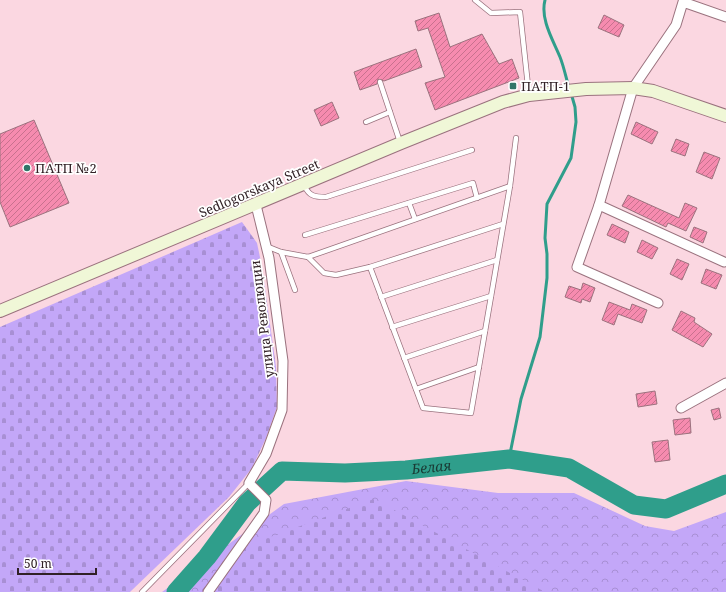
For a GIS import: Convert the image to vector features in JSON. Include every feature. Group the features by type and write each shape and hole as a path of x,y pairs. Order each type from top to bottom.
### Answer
{"street":[{"path":"658,303 576,267 599,205 633,88 676,25 683,2 726,17"},
{"name":"Sedlogorskaya Street","path":"0,312 401,143 503,102 529,95 593,89 633,88 653,91 726,116"},
{"name":"улица Революции","path":"249,483 266,454 282,410 283,361 266,246 256,205"},
{"path":"599,205 724,262"},
{"path":"681,408 726,382"},
{"path":"208,592 264,512 266,500 249,483"}],"lane":[{"path":"475,0 491,13 520,12 529,95"},
{"path":"380,82 401,143"},
{"path":"366,122 390,112"},
{"path":"370,267 423,408 471,413 504,224 516,138"},
{"path":"304,185 308,193 314,197 326,197 472,150"},
{"path":"305,235 473,183 477,198"},
{"path":"266,246 281,252 308,257 510,186"},
{"path":"409,203 415,220"},
{"path":"308,257 324,273 336,274 370,267 504,224"},
{"path":"281,252 295,290"},
{"path":"381,297 497,260"},
{"path":"392,328 491,296"},
{"path":"404,358 485,331"},
{"path":"416,389 479,367"},
{"path":"142,592 249,483"}],"green space":[{"path":"242,222 257,243 262,267 276,367 277,407 266,438 252,468 229,497 130,592 0,592 0,327"},
{"path":"406,481 498,493 574,493 645,526 674,531 726,512 726,592 162,592 284,504"},
{"path":"374,499 545,592 200,592 238,549"}],"building":[{"path":"439,13 450,47 482,34 499,64 512,59 519,78 435,110 425,83 445,77 428,28 418,31 415,21"},
{"path":"604,15 624,25 619,37 598,28"},
{"path":"416,49 422,67 384,81 378,79 377,84 360,90 354,72"},
{"path":"332,102 339,118 321,126 314,110"},
{"name":"ПАТП №2","path":"34,120 69,203 10,227 0,202 0,134"},
{"path":"636,122 658,132 652,144 631,134"},
{"path":"676,139 689,144 685,156 671,151"},
{"path":"704,152 720,158 712,179 696,172"},
{"path":"628,195 679,218 685,203 697,208 686,231 668,223 666,227 622,206"},
{"path":"612,224 629,232 625,243 607,235"},
{"path":"694,227 707,232 703,243 690,237"},
{"path":"642,240 658,248 652,259 637,252"},
{"path":"677,259 689,264 682,280 670,274"},
{"path":"706,269 722,275 716,289 701,283"},
{"path":"583,283 595,288 590,302 582,299 581,303 565,297 569,286 581,290"},
{"path":"609,302 630,310 632,304 647,310 642,323 618,314 614,325 602,320"},
{"path":"681,311 695,318 694,322 712,334 703,347 672,330"},
{"path":"655,391 657,404 638,407 636,394"},
{"path":"719,408 721,418 714,420 711,410"},
{"path":"690,418 691,433 675,435 673,420"},
{"path":"668,440 670,460 655,462 652,442"}],"waterway":[{"path":"545,0 544,15 569,88"},
{"path":"509,459 521,399 540,337 547,278 545,238 547,204 571,158 576,122 575,107 571,93"},
{"name":"Белая","path":"176,592 207,557 247,503 282,471 345,473 406,470 509,459 569,468 634,505 666,509 726,484"}],"place":[{"name":"ПАТП-1","path":"513,86"},
{"name":"ПАТП №2","path":"27,168"}]}
